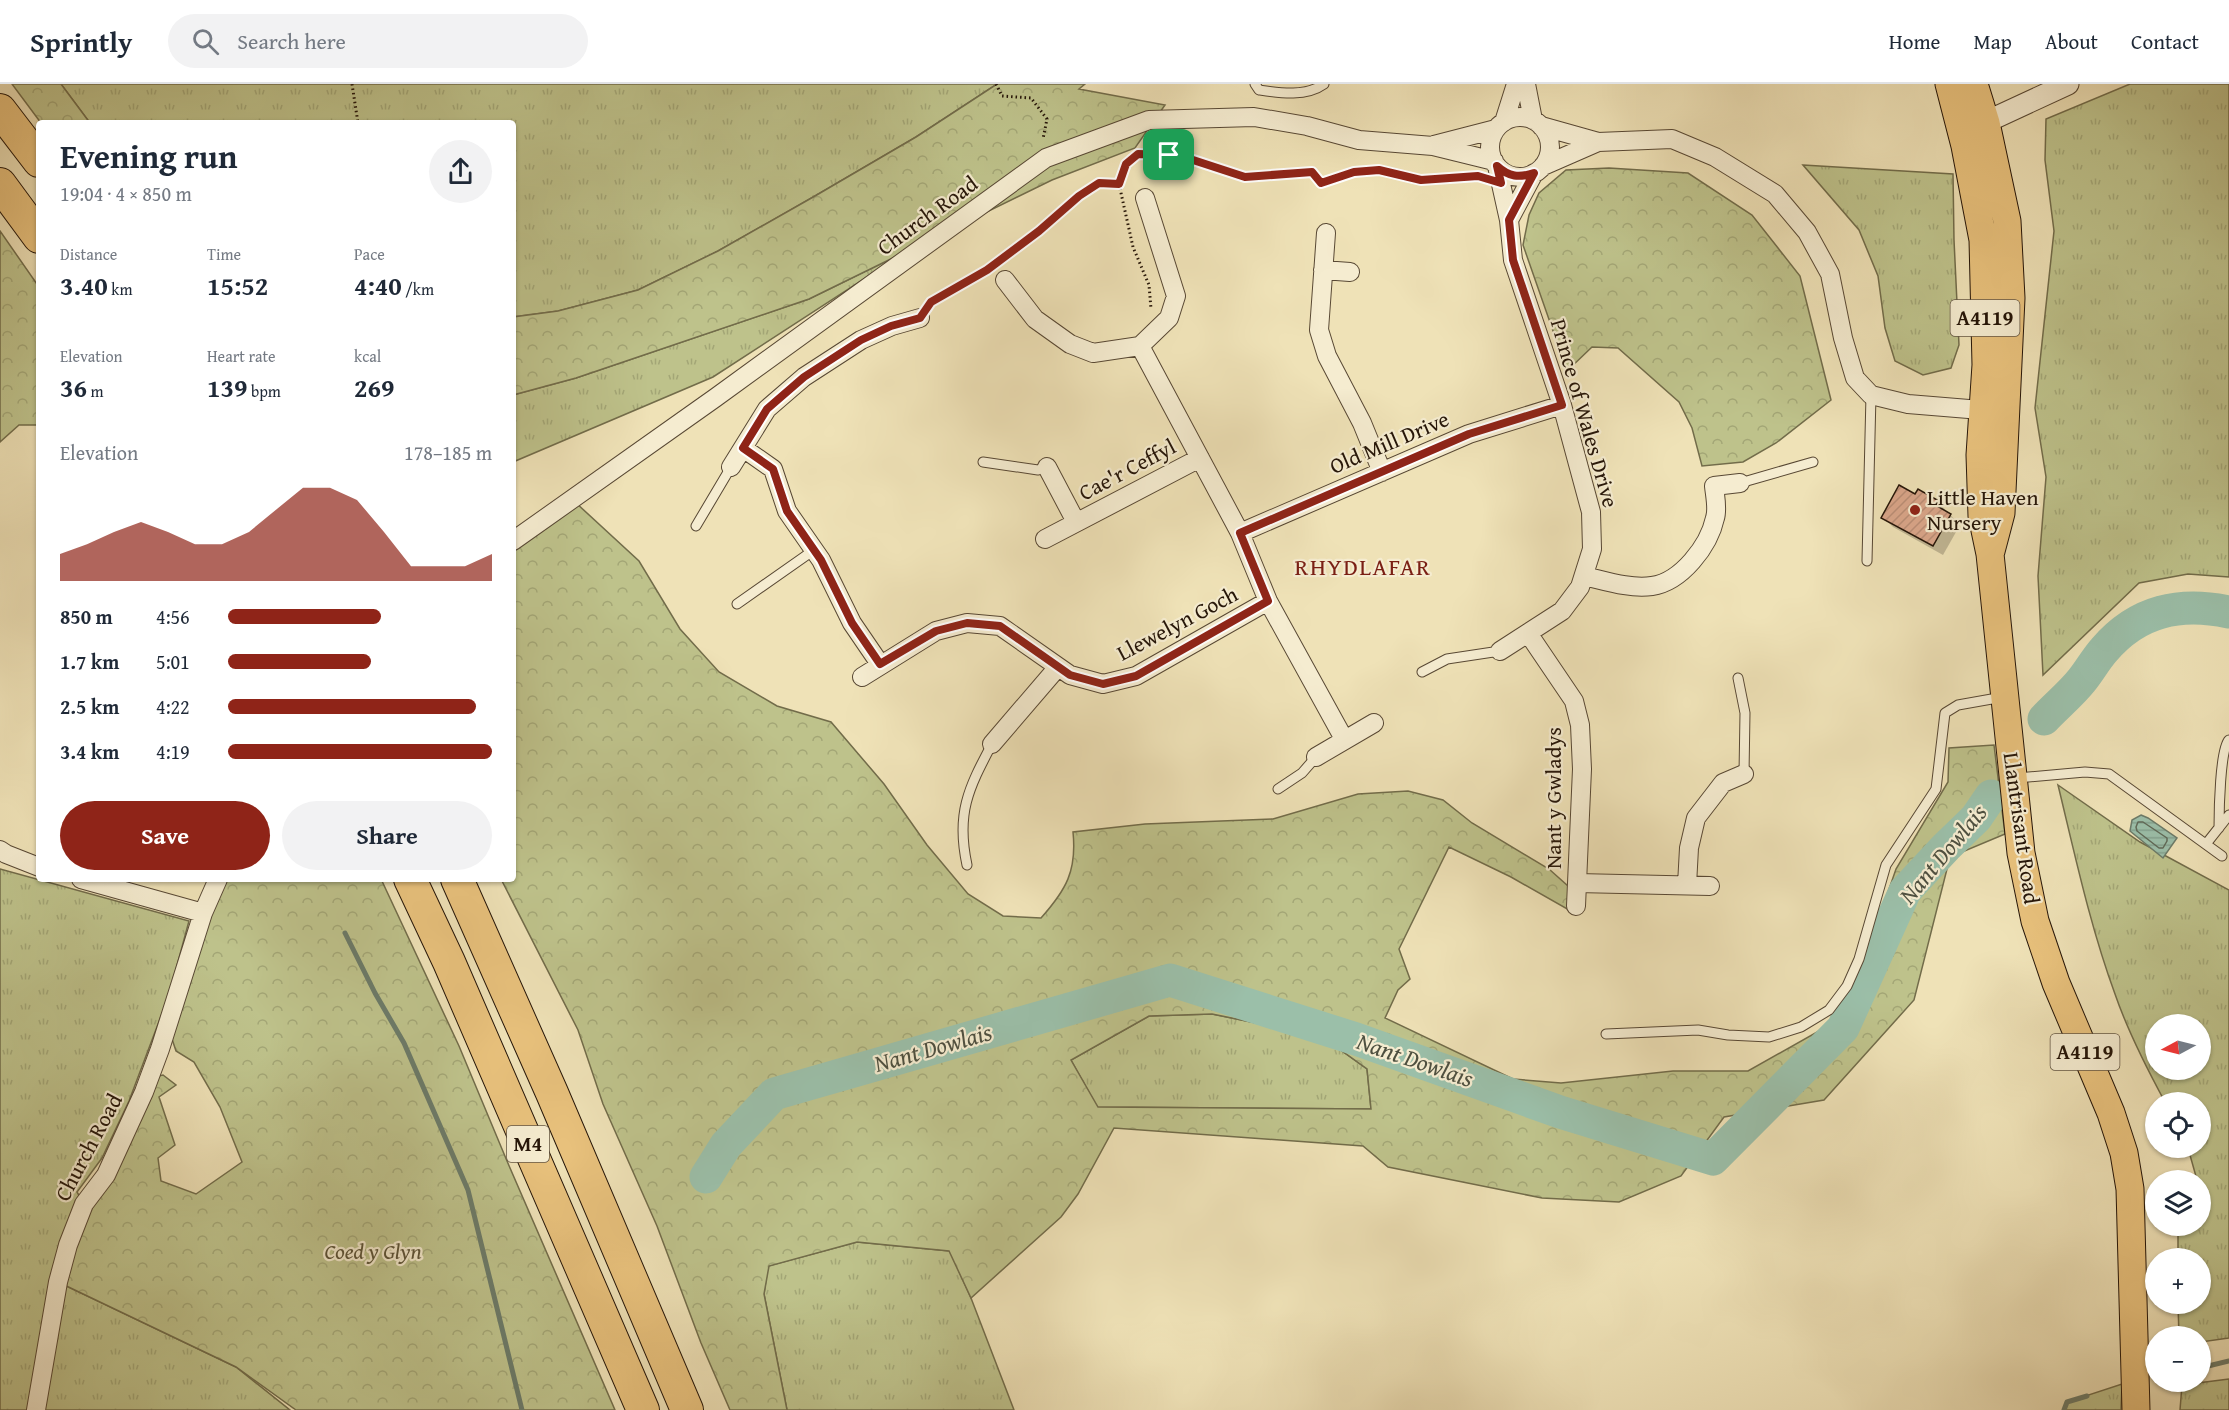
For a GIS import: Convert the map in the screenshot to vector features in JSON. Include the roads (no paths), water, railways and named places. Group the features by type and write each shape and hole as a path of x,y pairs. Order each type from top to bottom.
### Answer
{"highway":[{"path":"0,110 36,157"},
{"path":"0,184 36,233"},
{"name":"M4","path":"411,882 449,962 643,1410"},
{"name":"M4","path":"458,882 552,1093 687,1410"}],"main road":[{"name":"Llantrisant Road","path":"1949,84 1974,128 2007,221 2011,298 1995,411 1980,454 1982,516 1990,555 2021,853 2035,921 2056,984 2111,1113 2124,1153 2130,1189 2136,1410"},
{"name":"Llantrisant Road","path":"1974,84 1974,128"}],"street":[{"path":"1516,84 1500,125 1492,137 1490,147 1497,170 1524,177 1598,142"},
{"path":"1509,220 1548,157 1550,147 1547,135 1537,123 1526,84"},
{"path":"1974,128 2068,84"},
{"name":"Church Road","path":"516,539 725,392 1046,158 1149,120 1254,117 1307,126 1359,140 1433,146 1497,170"},
{"path":"1500,125 1513,118 1524,117 1598,142 1672,139 1715,156 1775,194 1807,232 1830,274 1843,338 1855,378 1871,395 1908,404 1995,411"},
{"name":"Church Road","path":"1433,146 1500,125"},
{"name":"Prince of Wales Drive","path":"1497,170 1509,220 1513,260 1562,405 1591,512 1592,549 1580,587 1562,611 1500,651"},
{"path":"1005,280 1035,319 1070,344 1093,353 1147,340 1169,318 1176,296 1145,198"},
{"path":"1326,233 1319,330 1327,356 1362,423 1382,472"},
{"path":"1323,270 1350,272"},
{"path":"731,467 767,409 804,377 861,340 891,326 920,318"},
{"path":"1147,340 1200,458 1240,533 1268,601 1344,739"},
{"name":"Old Mill Drive","path":"1240,533 1469,434 1562,405"},
{"path":"743,448 773,469 787,511 821,560 852,623 880,664"},
{"name":"Cae'r Ceffyl","path":"1045,539 1200,458"},
{"name":"Cae'r Ceffyl","path":"1047,467 1076,522"},
{"path":"1584,576 1618,585 1653,586 1679,574 1701,551 1716,518 1714,486 1740,483"},
{"name":"Llewelyn Goch","path":"862,677 936,631 967,623 1000,626 1070,675 1103,684 1136,676 1268,601"},
{"name":"Nant y Gwladys","path":"1528,633 1574,701 1580,725 1582,769 1576,906"},
{"path":"992,744 1058,666"},
{"path":"1316,758 1344,739 1374,723"},
{"path":"1687,885 1689,848 1696,818 1723,783 1744,774"},
{"path":"0,850 36,866"},
{"path":"92,882 203,913"},
{"name":"Church Road","path":"36,1410 58,1282 68,1245 84,1204 106,1175 144,1092 203,913 217,882"},
{"path":"1577,883 1710,886"}],"lane":[{"path":"1255,84 1259,90 1303,93 1313,91 1324,84"},
{"path":"1866,561 1871,395"},
{"path":"982,462 1038,470 1047,467"},
{"path":"1740,483 1813,462"},
{"path":"696,526 731,467"},
{"path":"737,604 814,550"},
{"path":"1422,672 1447,659 1500,651"},
{"path":"1738,678 1745,713 1744,774"},
{"path":"1606,1034 1698,1030 1728,1035 1769,1037 1801,1027 1829,1010 1847,986 1859,959 1886,865 1936,789 1945,713 1958,705 2005,697"},
{"path":"2218,828 2225,744 2229,740"},
{"path":"967,865 962,841 964,808 992,744"},
{"path":"1278,789 1302,773 1316,758"},
{"path":"2014,779 2085,772 2109,774 2222,856"},
{"path":"2206,844 2229,815"}],"water":[{"path":"2141,815 2177,838 2163,858 2130,831 2132,820"}],"waterway":[{"name":"Nant Dowlais","path":"2044,719 2078,685 2117,636 2131,626 2161,612 2177,609 2194,608 2229,612"},
{"name":"Nant Dowlais","path":"706,1177 726,1145 774,1094 1170,980 1356,1039 1560,1112 1713,1159 1843,1028 1905,891 1976,818 1991,796"},
{"path":"345,933 375,993 404,1043 468,1190 522,1410"},
{"path":"2211,1365 2229,1361"},
{"path":"2064,1410 2067,1402 2087,1396"}],"place":[{"name":"Little Haven Nursery","path":"1915,510"}],"district":[{"name":"RHYDLAFAR","path":"1363,567"}],"park label":[{"name":"Coed y Glyn","path":"373,1251"}]}
